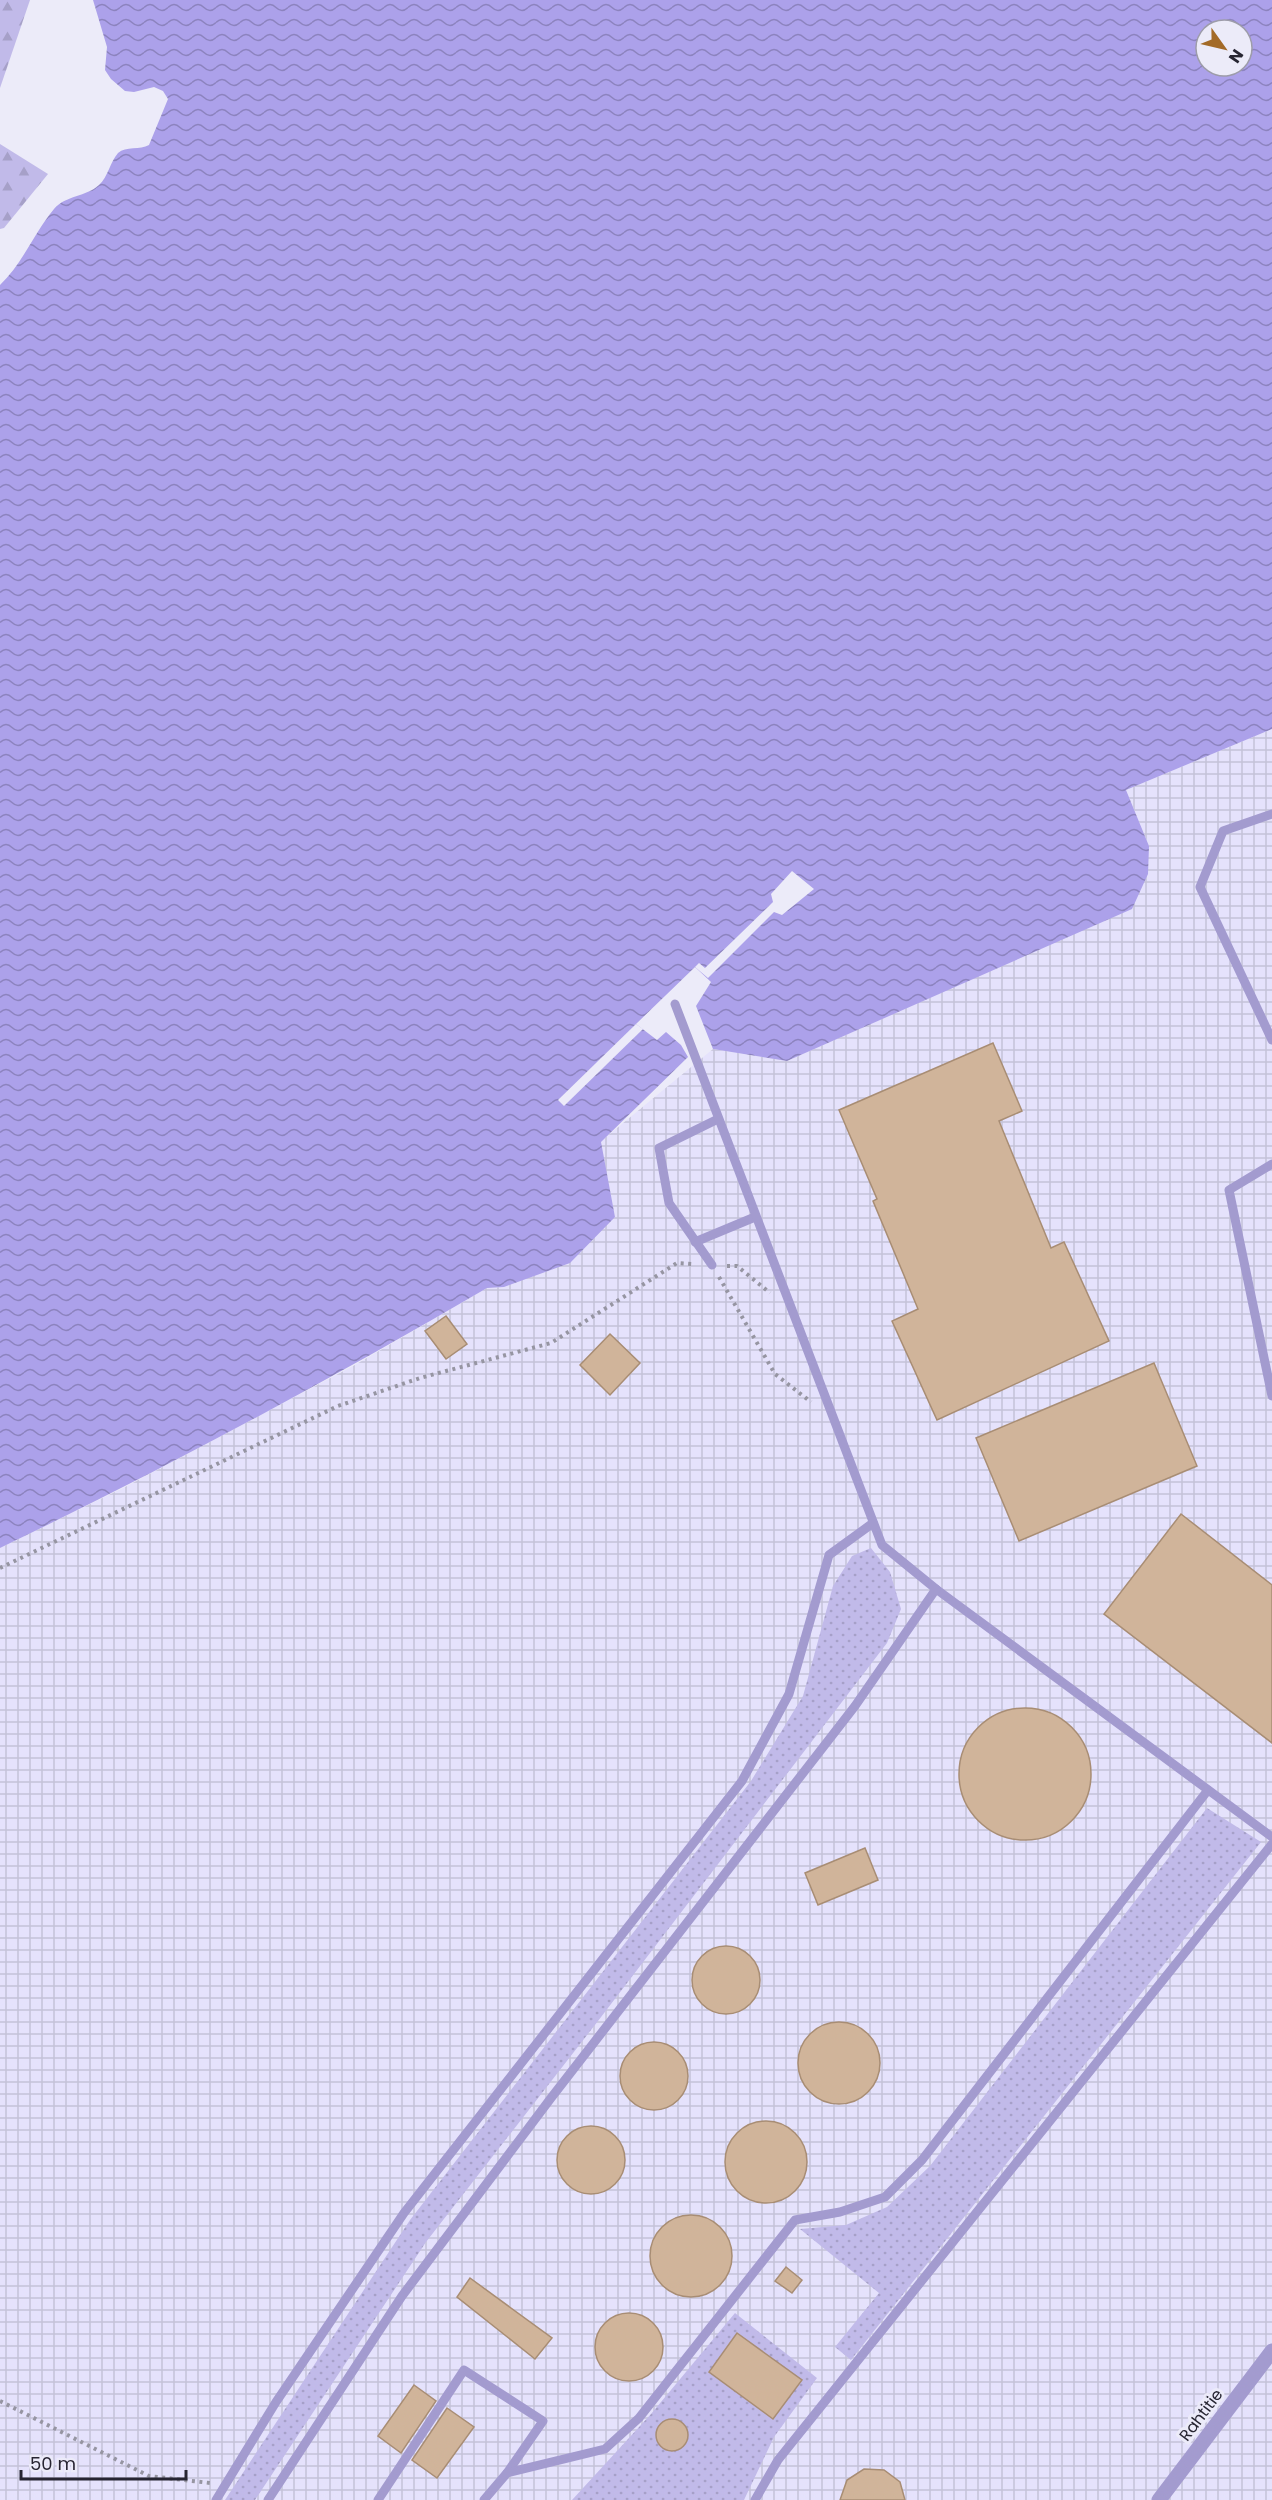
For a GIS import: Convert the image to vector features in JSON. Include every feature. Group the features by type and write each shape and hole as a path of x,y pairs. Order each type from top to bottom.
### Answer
{"street":[{"name":"Rahtitie","path":"1159,2500 1272,2351"}],"lane":[{"path":"1272,814 1223,831 1200,888 1272,1040"},
{"path":"675,1004 790,1310 882,1545 936,1589 1272,1837"},
{"path":"712,1265 669,1203 659,1148 718,1119"},
{"path":"1272,1164 1229,1190 1272,1396"},
{"path":"695,1242 755,1217"},
{"path":"216,2500 276,2402 404,2213 742,1781 789,1694 829,1555 873,1523"},
{"path":"268,2500 402,2296 551,2098 855,1706 936,1589"},
{"path":"507,2473 605,2449 639,2418 795,2220 840,2212 885,2197 922,2160 1208,1790"},
{"path":"755,2500 778,2460 1272,1844"},
{"path":"378,2500 464,2370 543,2421 507,2473 484,2500"}],"path":[{"path":"0,1568 338,1406 420,1378 551,1343 677,1263 736,1266 790,1310"},
{"path":"712,1265 776,1374 833,1419"},
{"path":"0,2401 149,2476 226,2485"}],"shaded area":[{"path":"1272,729 1272,2500 0,2500 0,1548 125,1487 353,1366 487,1288 504,1287 615,1217 600,1142 713,1049 787,1061 1005,964 1149,846 1126,790"}],"green space":[{"path":"0,0 30,0 0,88"},
{"path":"0,144 48,174 4,228 0,229"},
{"path":"871,1548 890,1572 901,1609 887,1643 426,2242 255,2500 225,2500 410,2220 751,1781 803,1696 833,1586 852,1556"},
{"path":"1207,1808 1261,1842 851,2360 835,2347 879,2293 800,2229 846,2225 887,2207 930,2166"},
{"path":"735,2313 817,2378 774,2437 744,2500 572,2500 651,2414"}],"water":[{"path":"93,0 1272,0 1272,729 1126,790 1149,846 1148,874 1132,909 787,1061 713,1049 696,1006 711,982 695,967 636,1024 657,1040 666,1032 681,1045 688,1057 601,1142 615,1217 570,1263 504,1287 487,1288 246,1423 0,1548 0,285 59,204 99,185 121,151 149,145 168,99 163,91 154,87 134,92 125,91 111,79 105,70 107,47"}],"pier":[{"path":"792,871 814,889 782,915 774,912 708,978 695,967 699,963 705,968 773,902 771,894"},
{"path":"636,1024 643,1029 564,1106 558,1100"}],"building":[{"path":"993,1043 1022,1111 999,1121 1051,1248 1064,1242 1109,1341 937,1420 892,1321 918,1309 873,1201 877,1199 839,1110"},
{"path":"446,1316 467,1344 446,1359 425,1331"},
{"path":"610,1334 640,1363 610,1395 580,1365"},
{"path":"1154,1363 1197,1466 1019,1541 976,1438"},
{"path":"1181,1514 1272,1585 1272,1743 1104,1614"},
{"path":"1025,1708 1050,1713 1072,1727 1086,1749 1091,1774 1086,1799 1072,1821 1050,1835 1025,1840 1000,1835 978,1821 964,1799 959,1774 964,1749 978,1727 1000,1713"},
{"path":"865,1848 878,1880 818,1905 805,1873"},
{"path":"733,1946 745,1952 754,1961 760,1973 758,1993 750,2004 733,2014 719,2014 702,2004 694,1993 692,1973 702,1956 713,1948"},
{"path":"839,2022 855,2025 868,2034 877,2047 880,2063 877,2079 868,2092 855,2101 839,2104 823,2101 810,2092 801,2079 798,2063 801,2047 810,2034 823,2025"},
{"path":"661,2042 673,2048 682,2057 688,2069 686,2089 678,2100 661,2110 647,2110 630,2100 622,2089 620,2069 630,2052 641,2044"},
{"path":"766,2121 782,2124 795,2133 804,2146 807,2162 804,2178 795,2191 782,2200 766,2203 750,2200 737,2191 728,2178 725,2162 728,2146 737,2133 750,2124"},
{"path":"598,2126 610,2132 619,2141 625,2153 623,2173 615,2184 598,2194 584,2194 567,2184 559,2173 557,2153 567,2136 578,2128"},
{"path":"691,2215 707,2218 720,2227 729,2240 732,2256 729,2272 720,2285 707,2294 691,2297 675,2294 662,2285 653,2272 650,2256 653,2240 662,2227 675,2218"},
{"path":"786,2267 802,2280 792,2293 775,2281"},
{"path":"470,2278 552,2338 535,2359 457,2297"},
{"path":"636,2313 648,2319 657,2328 663,2340 661,2360 653,2371 636,2381 622,2381 605,2371 597,2360 595,2340 605,2323 616,2315"},
{"path":"737,2333 802,2380 773,2419 709,2372"},
{"path":"414,2385 436,2401 401,2453 378,2436"},
{"path":"447,2408 474,2427 437,2478 412,2460"},
{"path":"672,2419 683,2424 688,2435 683,2446 672,2451 661,2446 656,2435 661,2424"},
{"path":"864,2469 884,2470 900,2482 905,2500 840,2500 847,2480"}]}
